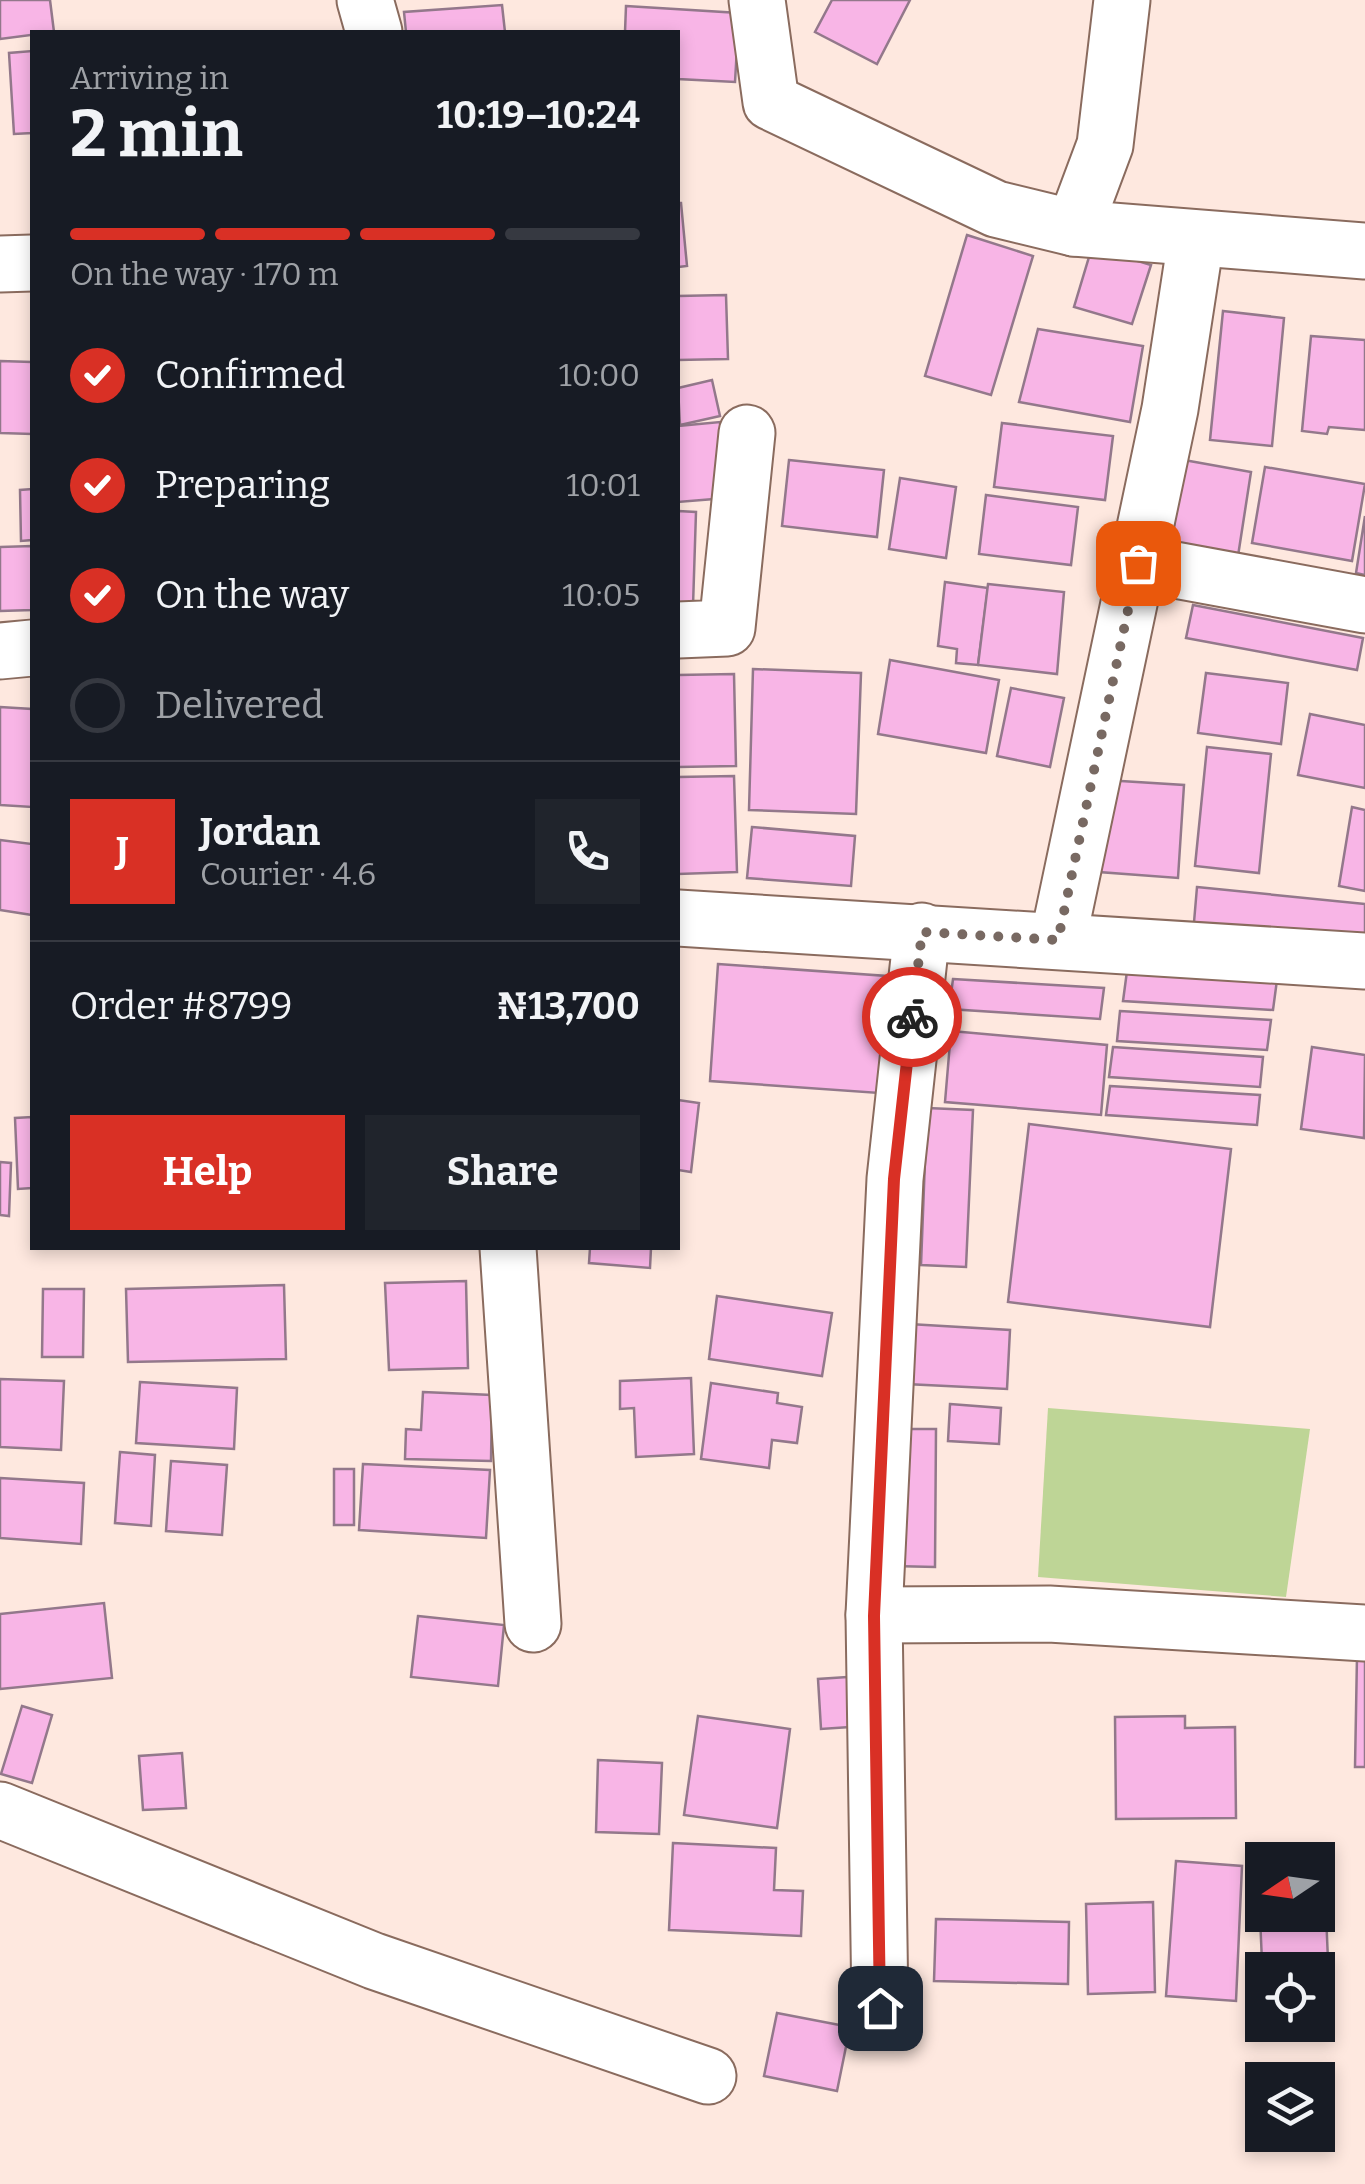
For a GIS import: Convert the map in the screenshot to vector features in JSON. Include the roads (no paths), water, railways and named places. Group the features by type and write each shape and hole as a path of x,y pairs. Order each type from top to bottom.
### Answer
{"street":[{"path":"365,0 373,30"},
{"path":"757,0 772,102 996,209 1074,228 1365,250"},
{"path":"1074,228 1105,145 1122,0"},
{"path":"1058,940 1170,409 1196,240"},
{"path":"0,264 30,263"},
{"path":"680,630 728,628 747,433"},
{"path":"1138,563 1365,605"},
{"path":"0,652 30,648"},
{"path":"680,918 1365,961"},
{"path":"880,2008 874,1616 894,1179 922,932"},
{"path":"508,1250 533,1624"},
{"path":"874,1616 1049,1614 1365,1633"},
{"path":"0,1810 374,1961 708,2076"}]}
